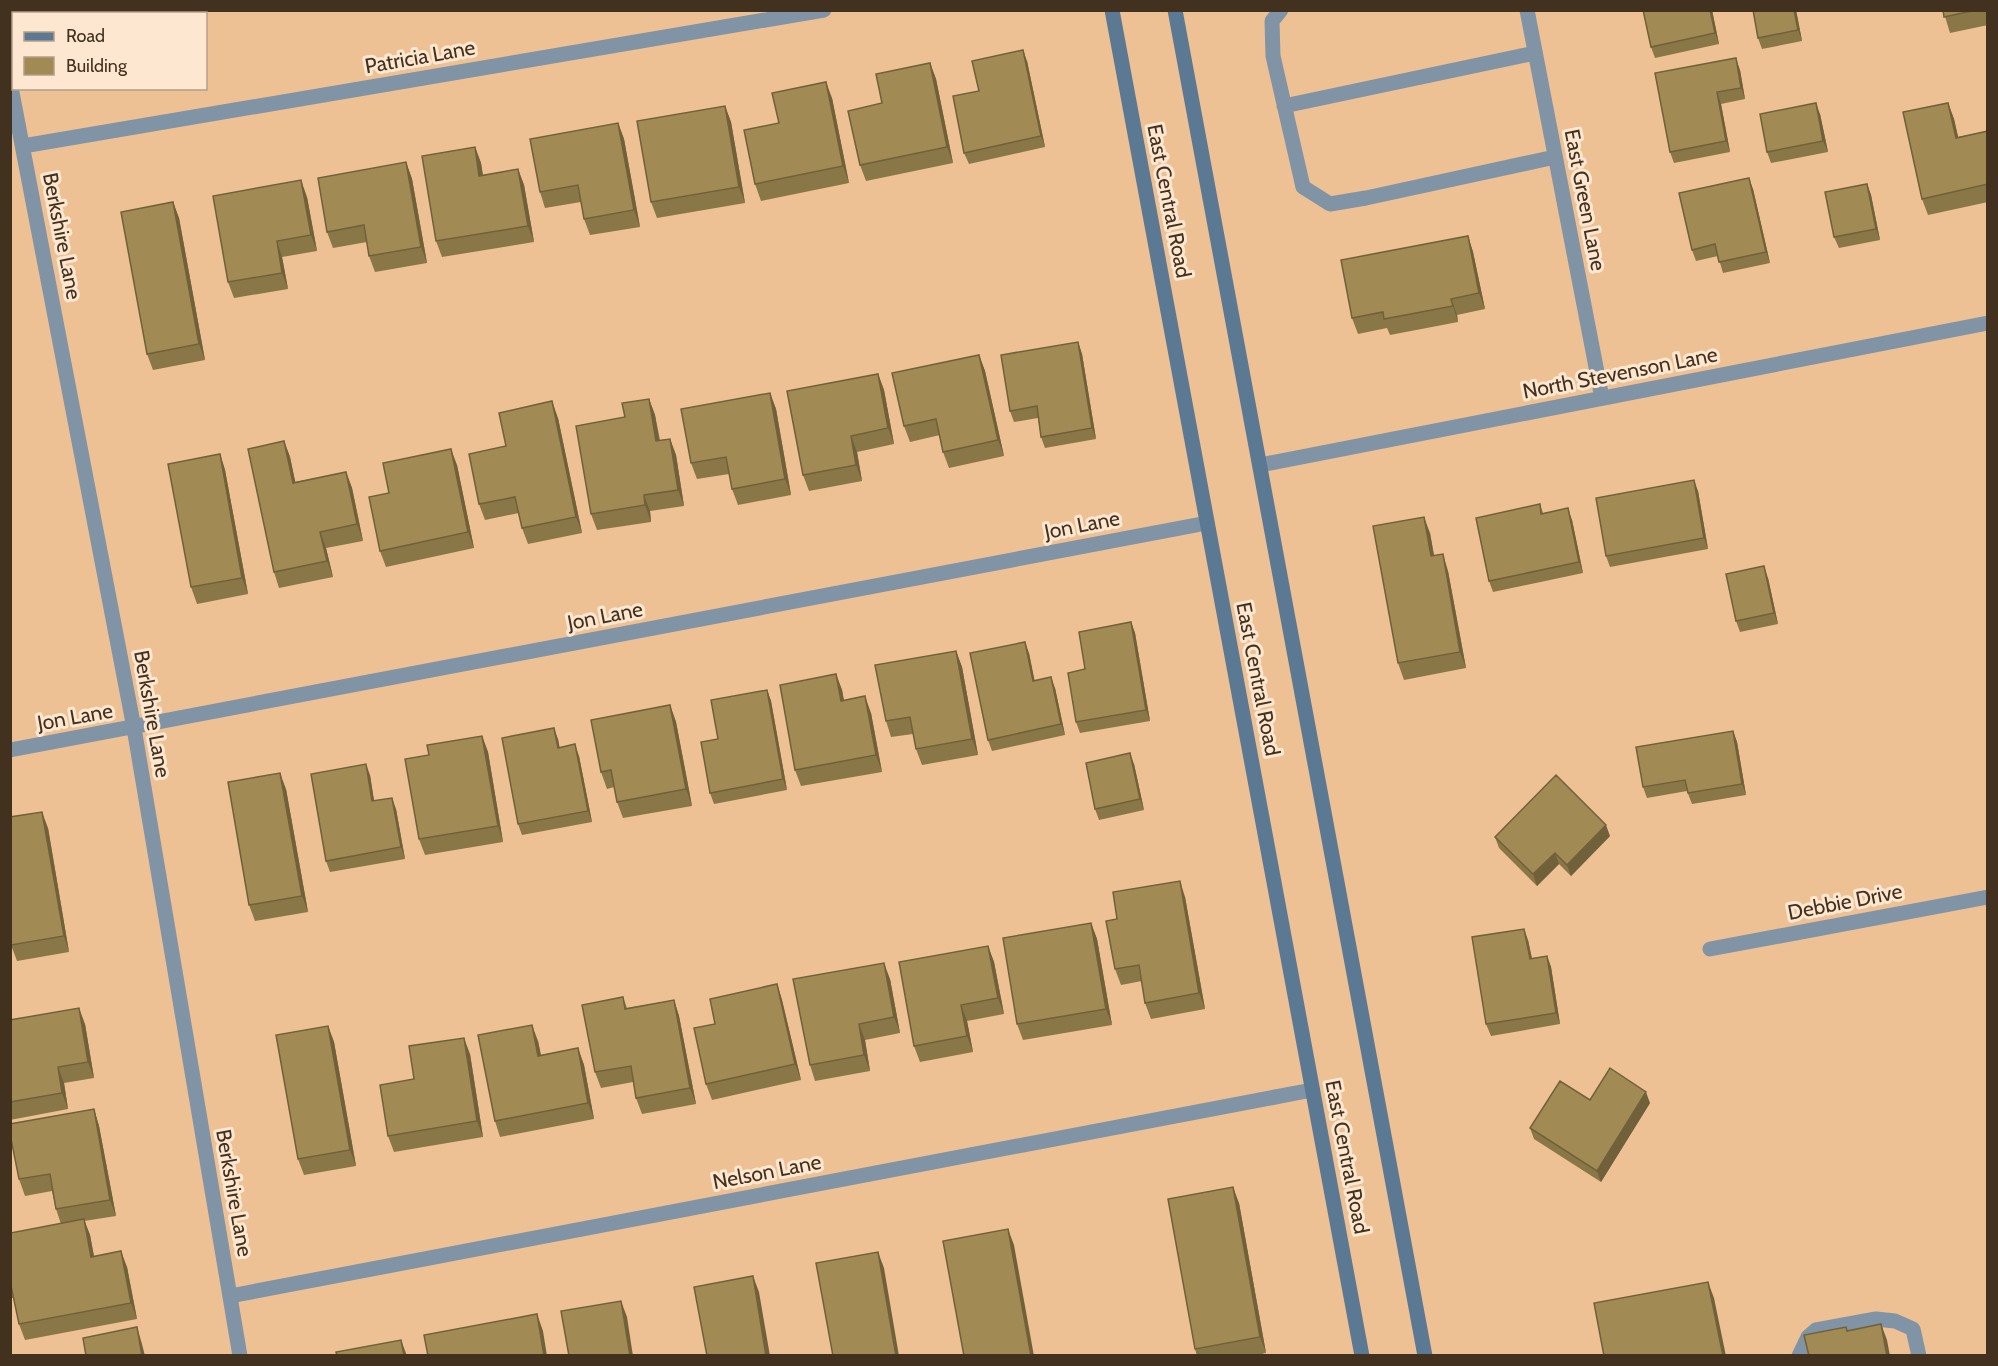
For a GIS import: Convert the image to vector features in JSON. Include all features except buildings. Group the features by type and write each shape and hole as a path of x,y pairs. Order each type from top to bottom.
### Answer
{"main road":[{"name":"East Central Road","path":"1112,10 1362,1356"},
{"name":"East Central Road","path":"1175,10 1425,1356"}],"street":[{"name":"Patricia Lane","path":"23,146 824,10"},
{"path":"1281,10 1272,21 1273,56 1303,187 1330,204 1555,156"},
{"name":"East Green Lane","path":"1527,10 1602,398"},
{"path":"1284,106 1535,52"},
{"name":"Berkshire Lane","path":"10,82 134,728 240,1356"},
{"name":"North Stevenson Lane","path":"1260,465 1988,323"},
{"name":"Jon Lane","path":"10,750 1207,523"},
{"name":"Debbie Drive","path":"1710,949 1988,897"},
{"name":"Nelson Lane","path":"230,1296 1312,1090"},
{"path":"1800,1356 1808,1337 1816,1330 1876,1319 1895,1321 1913,1329 1919,1356"}]}
